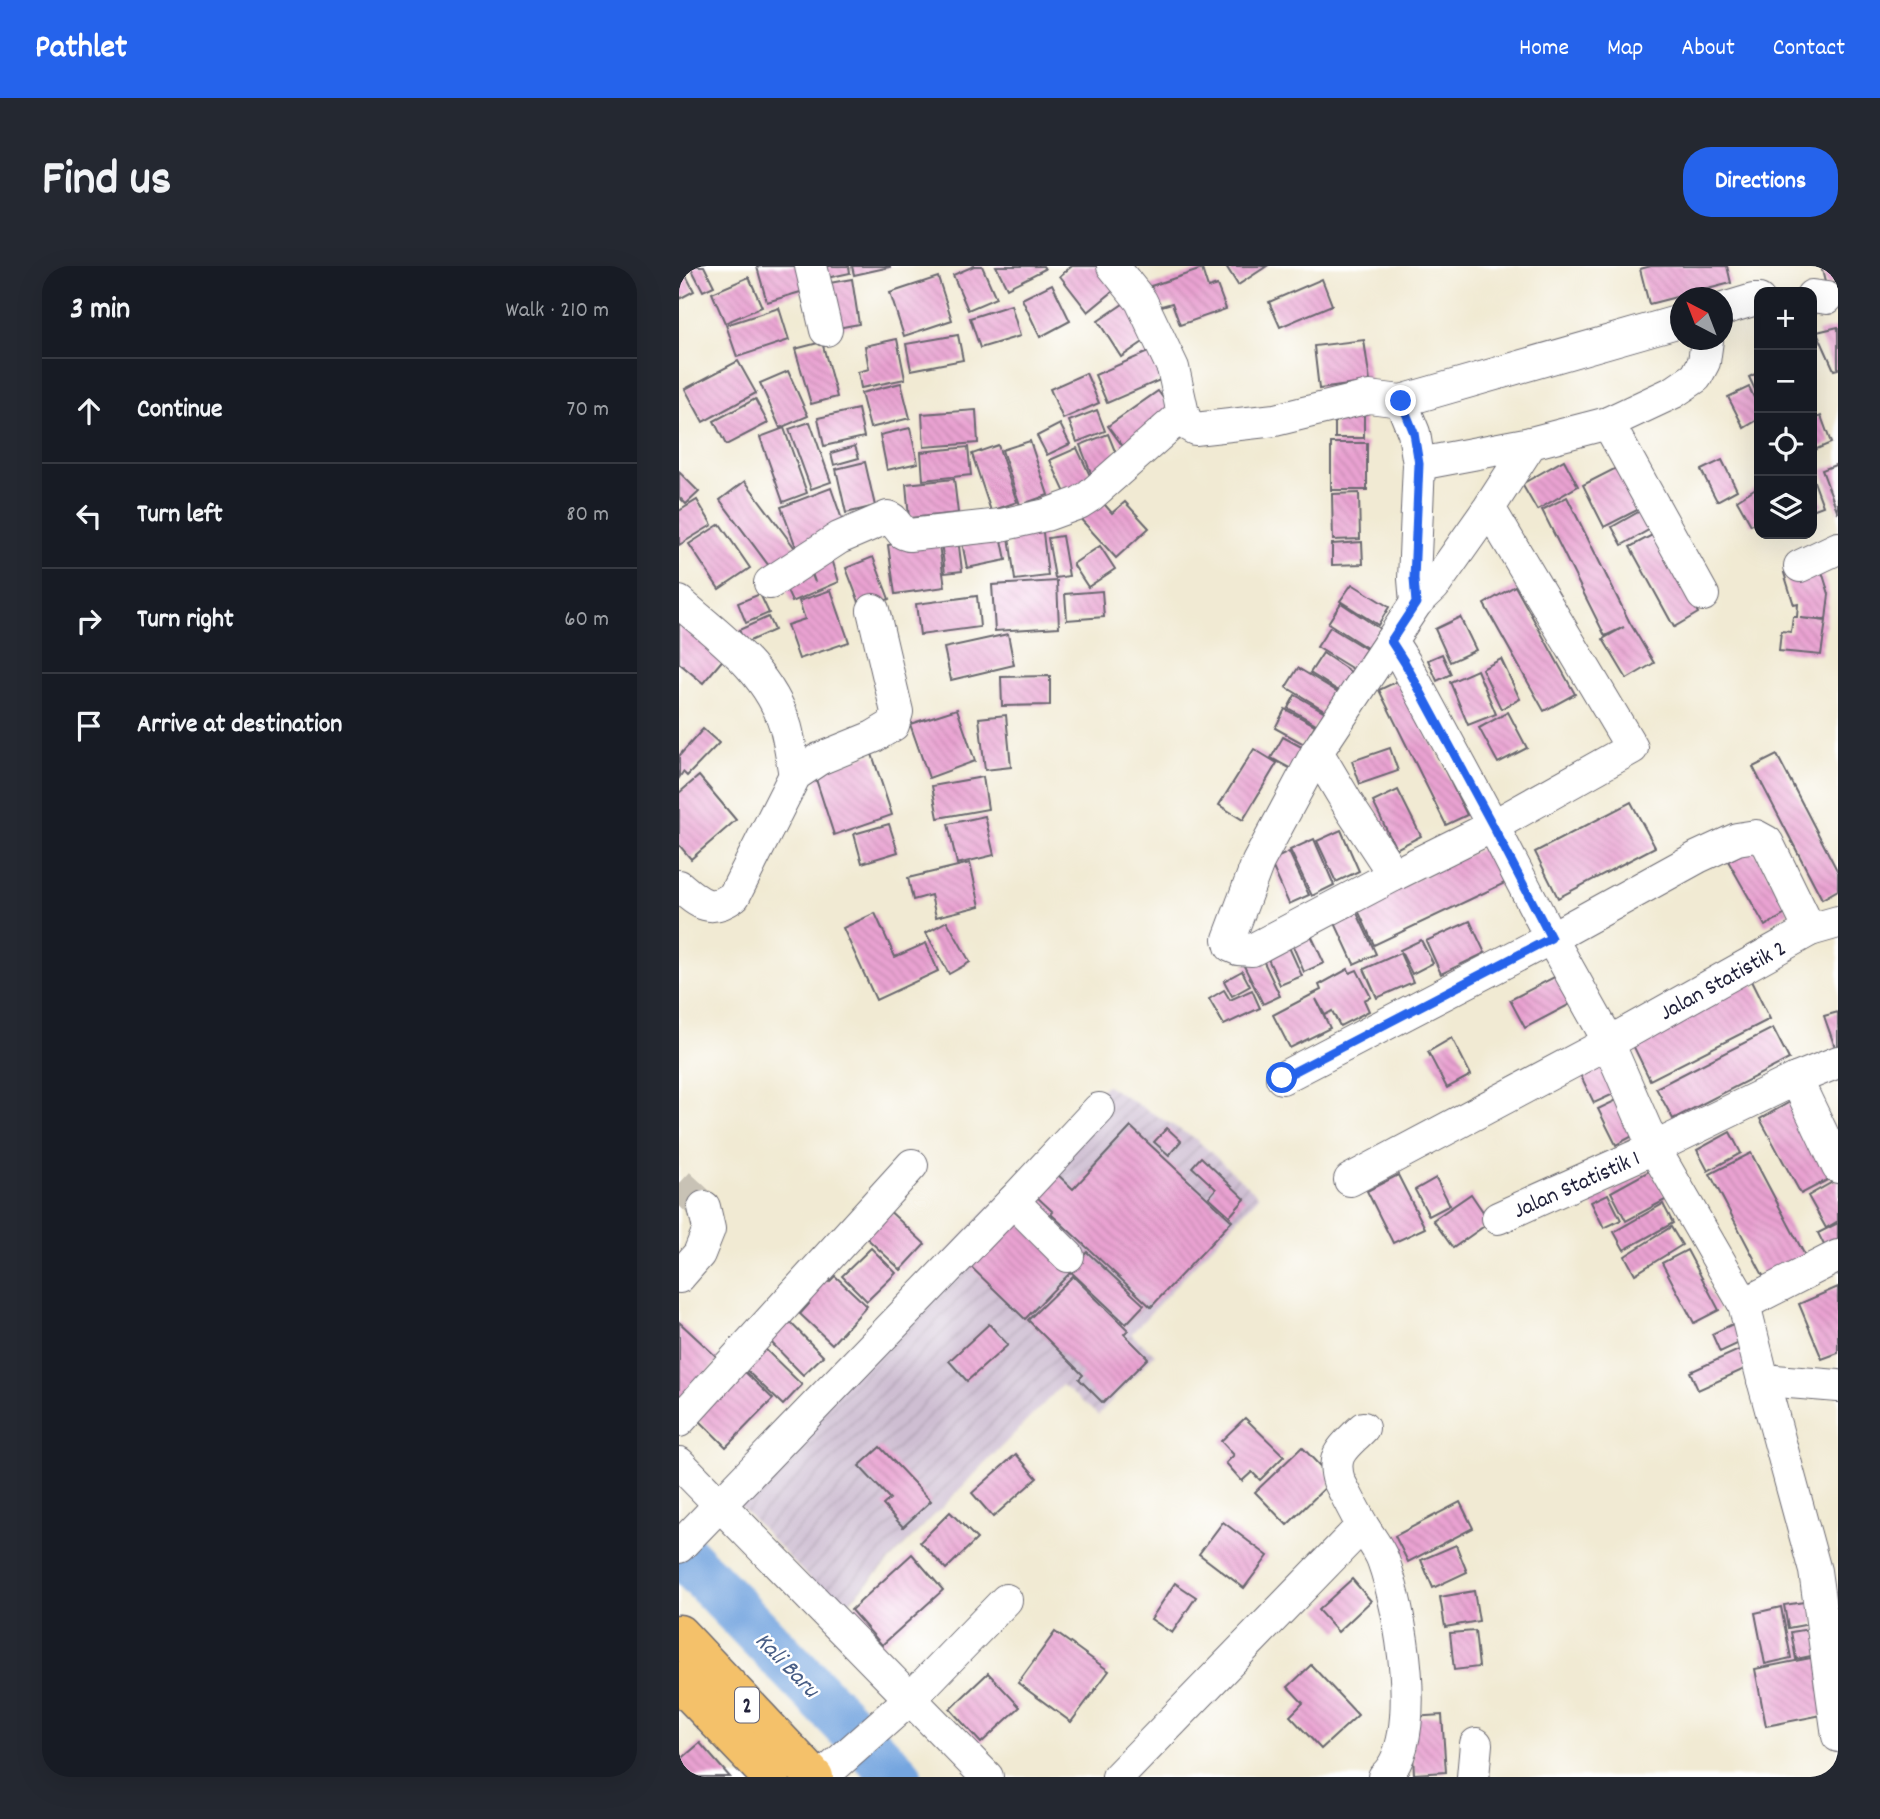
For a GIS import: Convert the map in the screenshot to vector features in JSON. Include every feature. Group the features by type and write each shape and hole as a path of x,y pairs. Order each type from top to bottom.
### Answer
{"highway":[{"name":"2","path":"679,1634 814,1777"},
{"name":"2","path":"679,1681 771,1777"}],"street":[{"path":"811,266 826,330"},
{"path":"1113,266 1141,301 1173,368 1183,414 1188,425 1195,429 1275,420 1369,397 1401,401 1670,324"},
{"path":"1733,306 1754,300"},
{"path":"1419,464 1531,443 1608,423 1674,392 1696,377 1704,362 1706,350"},
{"path":"1401,401 1414,433 1419,464 1414,579 1416,603"},
{"path":"770,583 839,538 888,517 905,535 1001,525 1066,509 1090,496 1183,414"},
{"path":"1608,423 1703,594"},
{"path":"1489,508 1632,748 1493,826 1252,950 1238,950 1231,946 1229,939 1258,862 1317,752 1416,603 1434,586 1531,443"},
{"path":"1800,566 1838,548"},
{"path":"679,602 736,649 776,702 786,727 795,775"},
{"path":"679,886 698,902 710,906 723,904 734,896 795,775 819,759 873,737 893,725 897,712 873,610"},
{"path":"1391,641 1608,1043 1654,1148 1744,1304 1763,1380 1826,1572 1838,1735"},
{"path":"1317,752 1394,875"},
{"path":"1282,1078 1551,938 1698,857 1737,839 1756,836 1767,842 1824,926"},
{"name":"Jalan Statistik 2","path":"1350,1181 1824,926"},
{"name":"Jalan Statistik 1","path":"1498,1218 1838,1062"},
{"path":"1796,1079 1838,1167"},
{"path":"679,1548 1100,1109"},
{"path":"679,1421 912,1165"},
{"path":"1013,1202 1068,1256"},
{"path":"679,1277 699,1254 709,1229 704,1207"},
{"path":"1744,1304 1838,1256"},
{"path":"1763,1380 1838,1386"},
{"path":"1363,1428 1337,1456 1335,1468 1362,1526 1382,1558 1393,1594 1406,1676 1406,1720 1403,1744 1390,1771 1384,1777"},
{"path":"679,1463 716,1509 906,1702 987,1777"},
{"path":"1118,1777 1362,1526"},
{"path":"822,1777 906,1702 1006,1600"},
{"path":"1473,1777 1476,1744"}],"shaded area":[{"path":"1106,1085 1197,1140 1259,1196 1131,1334 1155,1354 1098,1415 1062,1385 840,1611 722,1487"}],"building":[{"path":"679,266 694,291 679,299"},
{"path":"690,266 704,266 714,286 703,291"},
{"path":"800,266 807,290 767,302 757,267"},
{"path":"819,266 849,266 850,273 822,279"},
{"path":"852,266 890,266 890,267 854,275"},
{"path":"974,266 982,266 996,298 968,310 953,275"},
{"path":"996,266 1043,266 1045,269 1007,288"},
{"path":"1072,266 1100,266 1117,288 1088,312 1060,276"},
{"path":"1226,266 1267,266 1238,285"},
{"path":"1651,266 1727,266 1731,283 1715,287 1670,287 1670,299 1649,304 1640,269"},
{"path":"1821,266 1838,266 1838,282 1826,286"},
{"path":"1202,269 1208,288 1217,285 1226,309 1180,325 1172,303 1158,307 1151,286"},
{"path":"749,277 762,307 725,323 712,293"},
{"path":"938,277 952,320 904,336 890,293"},
{"path":"852,279 859,324 832,329 824,284"},
{"path":"1322,279 1332,305 1280,327 1269,302"},
{"path":"1052,284 1070,321 1040,337 1022,299"},
{"path":"1126,302 1149,338 1121,357 1098,321"},
{"path":"1011,305 1020,336 980,348 970,318"},
{"path":"779,308 789,340 737,357 726,325"},
{"path":"1838,327 1838,369 1834,370 1817,332"},
{"path":"958,335 963,360 911,370 906,344"},
{"path":"897,339 905,379 861,388 858,372 869,369 865,346"},
{"path":"1364,340 1370,382 1319,389 1314,346"},
{"path":"822,342 837,397 811,404 795,349"},
{"path":"1155,349 1167,377 1107,403 1095,375"},
{"path":"738,361 756,393 703,422 685,389"},
{"path":"788,371 808,416 780,428 760,383"},
{"path":"1086,373 1099,403 1063,419 1050,389"},
{"path":"1754,374 1754,388 1749,377"},
{"path":"901,383 910,418 870,428 861,393"},
{"path":"1749,387 1754,398 1754,422 1744,428 1728,397"},
{"path":"1158,391 1177,417 1127,452 1108,426"},
{"path":"755,399 768,423 726,445 714,421"},
{"path":"1364,408 1364,438 1335,438 1335,409"},
{"path":"858,409 864,437 824,446 818,418"},
{"path":"976,410 978,443 924,447 922,414"},
{"path":"1097,410 1105,431 1077,442 1069,421"},
{"path":"1821,416 1831,443 1817,449 1817,418"},
{"path":"810,422 831,482 811,489 789,429"},
{"path":"1060,424 1070,444 1047,455 1037,436"},
{"path":"784,428 807,493 783,502 760,437"},
{"path":"910,428 918,463 887,470 880,435"},
{"path":"1108,434 1121,466 1093,478 1080,445"},
{"path":"1030,441 1048,495 1020,505 1002,450"},
{"path":"1331,443 1367,443 1367,490 1331,490"},
{"path":"998,445 1017,502 991,511 972,454"},
{"path":"855,446 859,458 834,465 831,453"},
{"path":"968,447 971,475 923,480 921,452"},
{"path":"1077,448 1094,484 1067,497 1050,460"},
{"path":"1564,460 1578,486 1537,510 1522,484"},
{"path":"1722,460 1737,490 1717,501 1701,470"},
{"path":"865,462 875,506 846,513 836,469"},
{"path":"1626,463 1647,505 1604,527 1583,485"},
{"path":"1838,464 1838,513 1822,470"},
{"path":"679,472 699,492 686,504 679,497"},
{"path":"954,479 958,513 909,518 906,484"},
{"path":"745,481 797,551 772,570 720,500"},
{"path":"831,488 845,528 796,547 781,507"},
{"path":"1754,489 1754,524 1751,525 1737,500"},
{"path":"1817,490 1823,506 1817,508"},
{"path":"1359,493 1360,539 1333,540 1332,494"},
{"path":"1098,497 1112,513 1125,502 1149,528 1116,558 1077,515"},
{"path":"1567,497 1630,623 1654,663 1627,679 1603,639 1624,627 1605,636 1542,510"},
{"path":"697,500 712,525 679,545 679,511"},
{"path":"1642,510 1652,528 1622,545 1612,527"},
{"path":"720,524 750,568 719,589 689,544"},
{"path":"1042,524 1048,576 1015,580 1008,529"},
{"path":"1000,530 1006,560 967,568 961,537"},
{"path":"1654,534 1698,613 1674,627 1630,547"},
{"path":"1062,536 1069,576 1055,578 1048,538"},
{"path":"938,538 945,587 895,594 888,545"},
{"path":"958,538 962,571 945,573 941,541"},
{"path":"1362,542 1363,564 1332,565 1332,544"},
{"path":"1100,546 1115,569 1088,587 1073,564"},
{"path":"873,557 889,599 862,610 846,568"},
{"path":"832,559 839,582 792,602 781,578 808,566 815,582 810,567"},
{"path":"1819,562 1829,594 1826,620 1800,618 1826,621 1821,655 1779,651 1781,631 1791,632 1793,617 1797,617 1798,604 1794,605 1784,573"},
{"path":"1057,581 1059,627 995,631 992,585"},
{"path":"1352,584 1389,607 1378,625 1340,601"},
{"path":"1515,586 1575,694 1544,711 1484,604"},
{"path":"831,590 849,642 799,659 787,625 805,619 799,601"},
{"path":"1102,591 1104,617 1067,620 1065,594"},
{"path":"760,594 769,613 746,623 738,603"},
{"path":"977,596 980,627 920,635 916,604"},
{"path":"1341,603 1380,629 1367,648 1328,623"},
{"path":"679,616 726,656 703,683 679,663"},
{"path":"768,617 774,630 745,643 739,630"},
{"path":"1460,617 1476,650 1450,662 1435,629"},
{"path":"1330,627 1366,649 1353,669 1317,647"},
{"path":"1008,634 1014,665 951,680 944,648"},
{"path":"1323,653 1351,672 1339,691 1310,673"},
{"path":"1442,654 1451,674 1437,681 1428,660"},
{"path":"1501,659 1520,699 1501,709 1482,669"},
{"path":"1298,668 1338,692 1326,711 1286,687"},
{"path":"1477,670 1496,714 1468,725 1450,682"},
{"path":"1050,676 1050,705 1002,706 1001,677"},
{"path":"1400,680 1467,815 1446,825 1379,690"},
{"path":"1295,695 1325,712 1318,725 1288,708"},
{"path":"957,709 975,761 929,778 910,724"},
{"path":"1285,709 1315,725 1304,744 1275,728"},
{"path":"1508,712 1527,748 1498,763 1479,728"},
{"path":"1006,715 1011,767 985,770 979,718"},
{"path":"703,729 719,743 687,776 683,772 679,778 679,756"},
{"path":"1283,737 1307,750 1295,771 1271,758"},
{"path":"1390,748 1398,771 1360,784 1352,761"},
{"path":"1254,749 1277,763 1243,820 1219,805"},
{"path":"872,754 892,815 834,835 814,773"},
{"path":"1777,755 1838,872 1838,890 1822,899 1753,767"},
{"path":"699,776 736,820 691,859 679,845 679,793"},
{"path":"983,777 988,809 938,818 932,786"},
{"path":"1398,790 1421,836 1396,849 1373,802"},
{"path":"1631,802 1655,847 1558,898 1535,852"},
{"path":"985,816 994,855 957,864 948,824"},
{"path":"889,824 898,852 862,863 854,834"},
{"path":"1341,830 1359,871 1336,882 1317,841"},
{"path":"1314,839 1334,885 1312,896 1290,850"},
{"path":"1491,844 1509,881 1374,945 1357,908"},
{"path":"1753,848 1789,912 1765,926 1728,861"},
{"path":"1289,852 1309,895 1289,904 1270,861"},
{"path":"970,863 980,906 936,917 931,895 913,900 908,878"},
{"path":"875,913 895,957 926,943 938,971 876,1000 843,928"},
{"path":"1357,913 1376,954 1354,964 1335,923"},
{"path":"947,921 970,962 949,974 926,933"},
{"path":"1470,921 1485,953 1441,974 1426,941"},
{"path":"1311,935 1324,963 1304,972 1292,944"},
{"path":"1284,936 1302,976 1280,985 1262,946"},
{"path":"1421,940 1433,963 1412,974 1400,950"},
{"path":"1400,953 1413,982 1377,998 1364,969"},
{"path":"1262,958 1280,996 1263,1004 1244,966"},
{"path":"1348,969 1350,973 1357,970 1371,997 1364,1000 1369,1011 1340,1026 1332,1011 1325,1015 1316,999 1330,1028 1290,1048 1273,1015 1321,990 1319,985"},
{"path":"1242,971 1250,986 1232,996 1224,981"},
{"path":"1562,973 1576,1001 1525,1028 1510,1000"},
{"path":"1748,975 1770,1019 1650,1080 1629,1037"},
{"path":"1224,990 1230,1000 1252,990 1260,1008 1224,1025 1209,999"},
{"path":"1838,1012 1838,1049 1836,1050 1824,1016"},
{"path":"1773,1028 1789,1059 1673,1119 1656,1088"},
{"path":"1452,1038 1471,1075 1447,1088 1428,1052"},
{"path":"1602,1058 1618,1092 1594,1103 1578,1070"},
{"path":"1623,1097 1640,1132 1616,1145 1598,1109"},
{"path":"1790,1102 1831,1178 1801,1194 1760,1119"},
{"path":"1131,1127 1232,1221 1151,1307 1051,1214 1053,1212 1036,1196 1057,1174 1073,1189"},
{"path":"1167,1128 1181,1141 1169,1155 1154,1142"},
{"path":"1730,1132 1741,1153 1708,1171 1697,1150"},
{"path":"1751,1153 1810,1265 1769,1287 1710,1174"},
{"path":"1201,1157 1245,1199 1230,1216 1209,1197 1216,1189 1192,1167"},
{"path":"1651,1170 1667,1199 1626,1221 1611,1192"},
{"path":"1398,1175 1425,1228 1393,1243 1367,1191"},
{"path":"1436,1178 1450,1205 1429,1216 1415,1190"},
{"path":"1838,1179 1838,1221 1826,1228 1808,1196"},
{"path":"1471,1194 1490,1222 1453,1248 1433,1220"},
{"path":"1608,1194 1621,1220 1604,1228 1591,1202"},
{"path":"1663,1204 1673,1223 1624,1250 1614,1232"},
{"path":"883,1205 925,1244 901,1270 859,1231"},
{"path":"1014,1217 1071,1272 1025,1319 968,1264"},
{"path":"1838,1223 1838,1243 1826,1249 1818,1233"},
{"path":"1671,1227 1682,1245 1635,1274 1625,1256"},
{"path":"871,1248 896,1273 867,1301 842,1276"},
{"path":"1687,1250 1719,1310 1694,1323 1662,1263"},
{"path":"1087,1252 1144,1305 1126,1324 1070,1271"},
{"path":"820,1273 829,1282 835,1276 867,1306 832,1344 800,1314 809,1304 799,1295"},
{"path":"1073,1276 1128,1330 1124,1334 1148,1358 1103,1403 1079,1379 1083,1375 1028,1320"},
{"path":"1838,1287 1838,1353 1822,1359 1799,1304"},
{"path":"782,1314 823,1356 803,1375 762,1333"},
{"path":"1741,1320 1750,1338 1720,1352 1712,1334"},
{"path":"679,1322 719,1359 679,1403"},
{"path":"989,1324 1008,1345 967,1381 949,1361"},
{"path":"761,1345 802,1385 783,1405 741,1365"},
{"path":"1741,1349 1749,1367 1698,1390 1690,1372"},
{"path":"741,1368 773,1399 726,1447 694,1415"},
{"path":"1245,1418 1284,1456 1260,1480 1252,1472 1242,1481 1226,1463 1234,1455 1221,1441"},
{"path":"880,1447 931,1501 903,1527 883,1505 890,1499 859,1466"},
{"path":"1302,1447 1333,1480 1287,1525 1255,1492"},
{"path":"1016,1454 1037,1478 993,1517 972,1493"},
{"path":"1460,1502 1473,1528 1408,1562 1395,1536"},
{"path":"950,1512 977,1539 946,1569 920,1542"},
{"path":"1223,1522 1268,1556 1244,1588 1199,1554"},
{"path":"1456,1545 1467,1572 1433,1588 1421,1560"},
{"path":"912,1554 943,1590 882,1645 851,1610"},
{"path":"1352,1579 1371,1601 1338,1632 1318,1610"},
{"path":"1175,1583 1196,1597 1172,1633 1151,1619"},
{"path":"1474,1591 1479,1621 1445,1627 1440,1597"},
{"path":"1811,1601 1815,1623 1788,1628 1784,1605"},
{"path":"1781,1607 1791,1658 1765,1664 1755,1613"},
{"path":"1816,1628 1821,1654 1796,1659 1791,1632"},
{"path":"1475,1631 1479,1667 1454,1670 1450,1633"},
{"path":"1055,1632 1109,1671 1071,1722 1018,1683"},
{"path":"1821,1656 1832,1713 1766,1726 1755,1669"},
{"path":"1311,1665 1358,1715 1321,1749 1290,1716 1303,1703 1288,1687"},
{"path":"988,1673 1020,1707 981,1743 950,1709"},
{"path":"1442,1715 1446,1772 1414,1774 1411,1717"},
{"path":"700,1743 730,1777 679,1777 679,1761"}],"waterway":[{"name":"Kali Baru","path":"679,1551 898,1777"}],"tunnel":[{"path":"679,1184 704,1207"}],"route":[{"path":"1282,1078 1551,938 1391,641 1416,603 1414,579 1419,464 1414,433 1401,401"}]}
